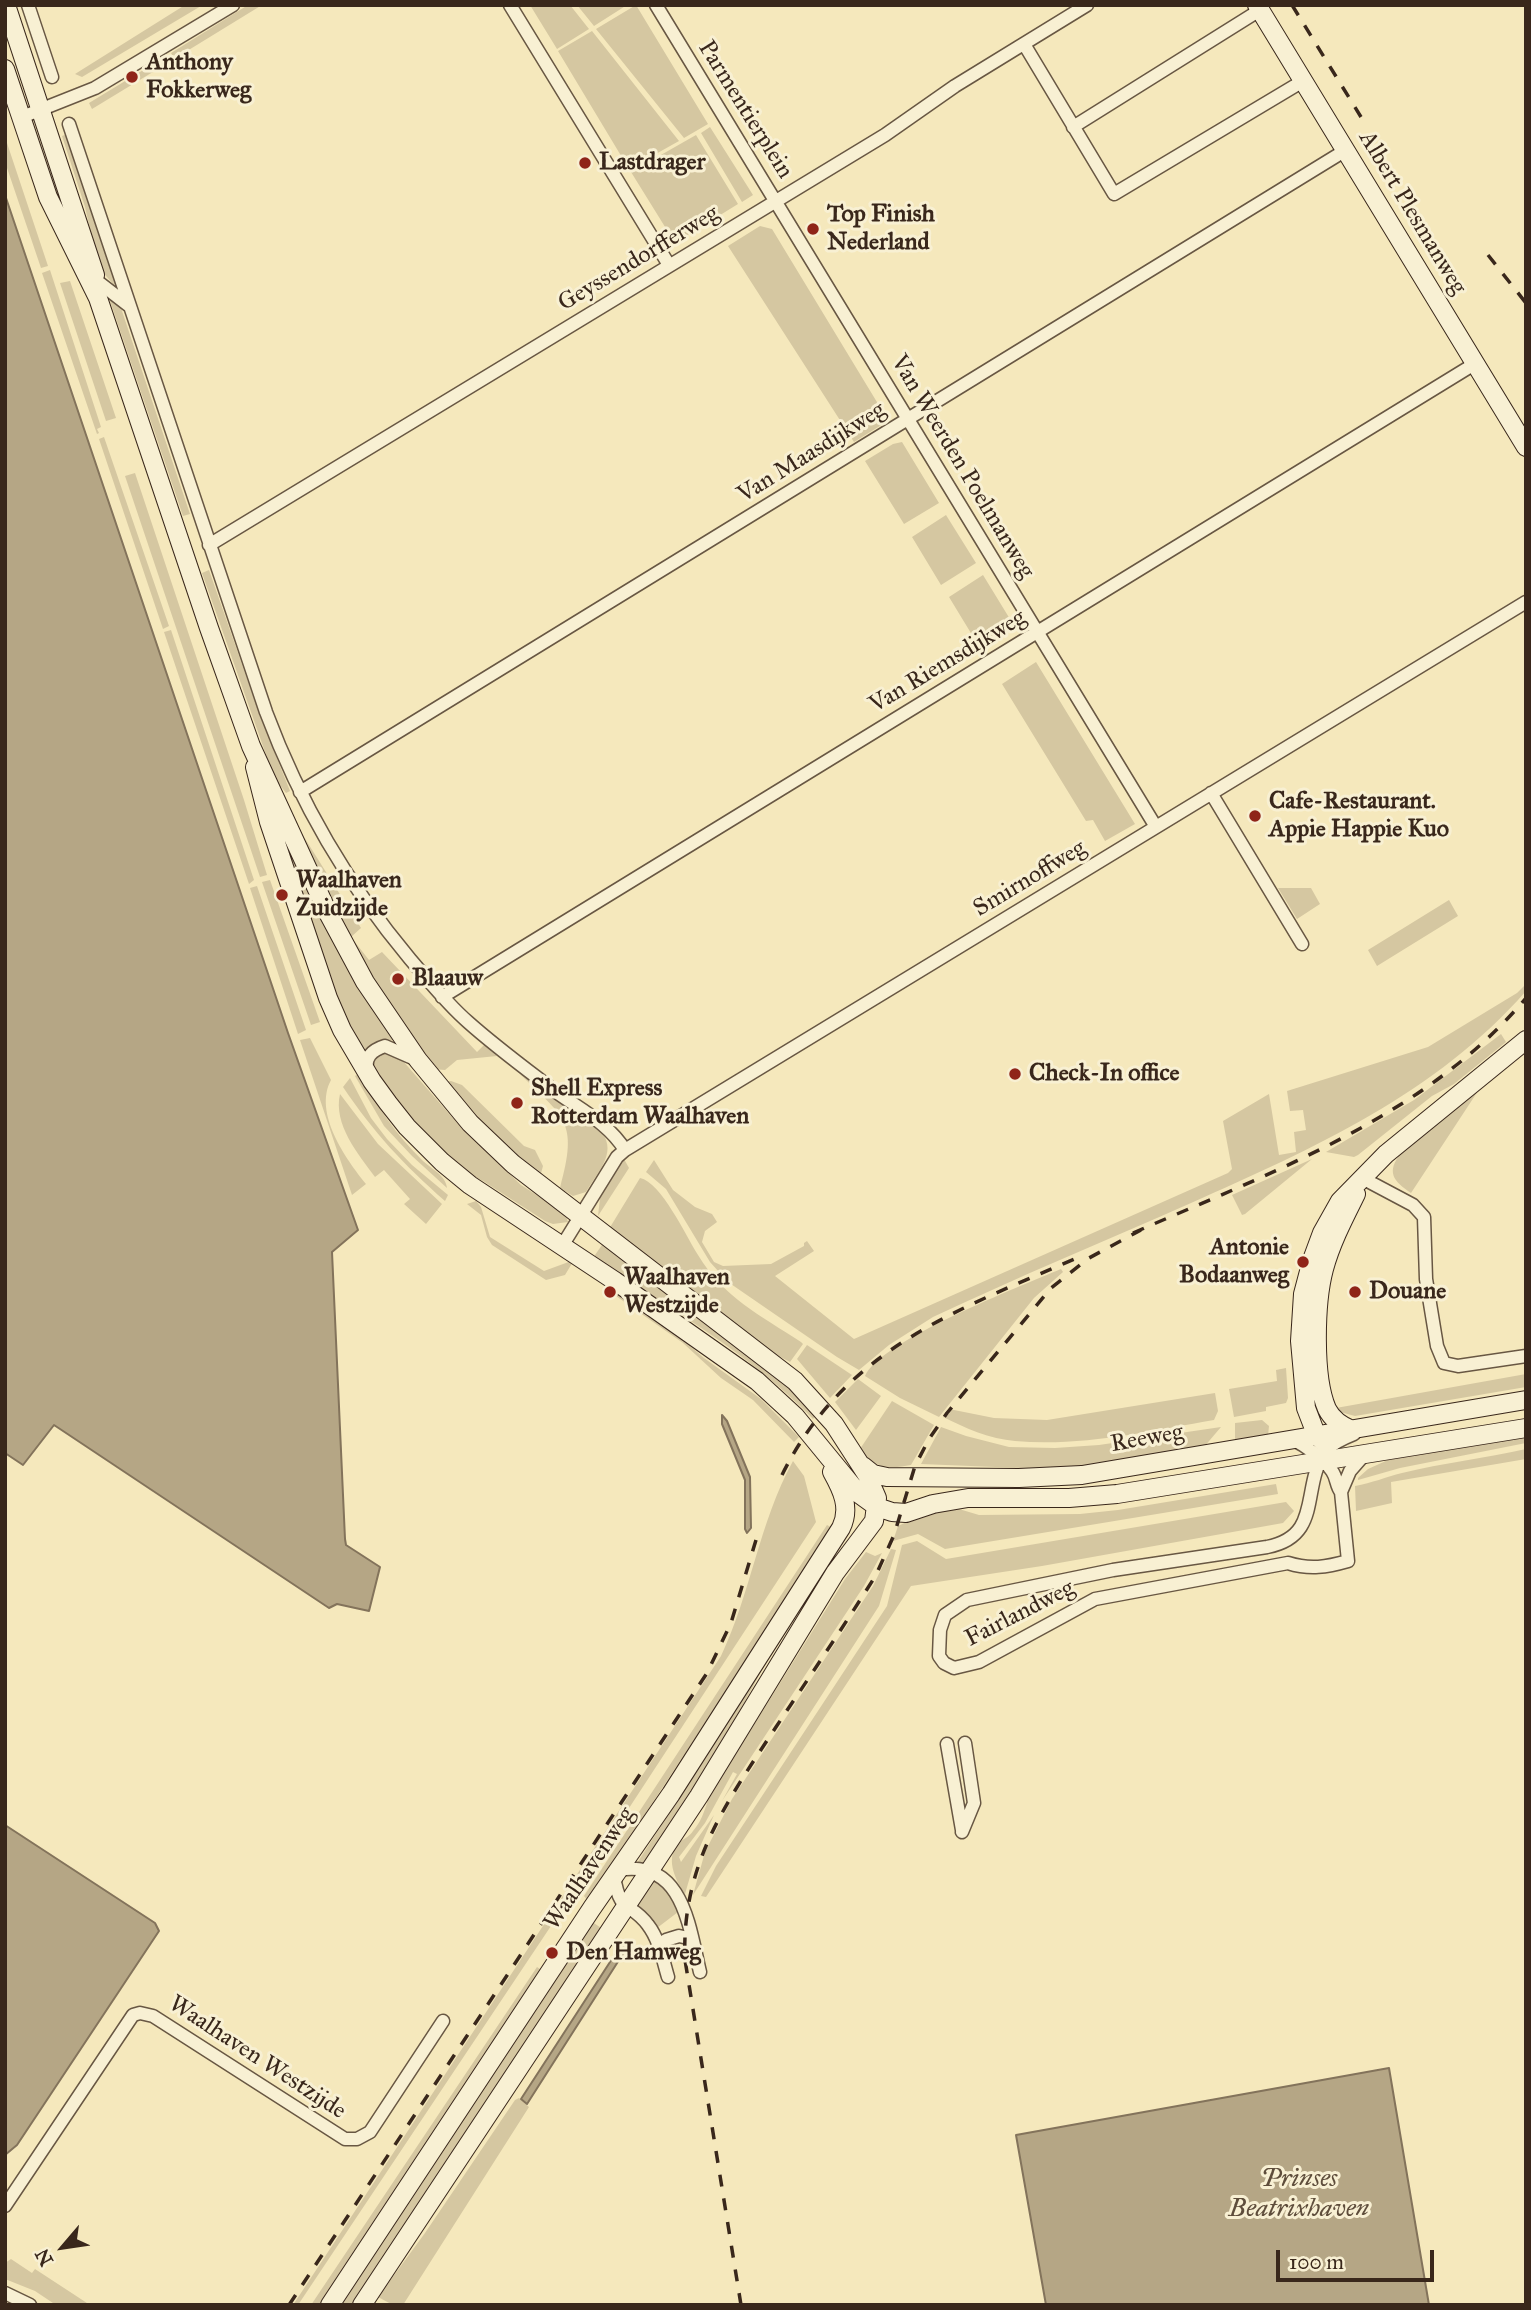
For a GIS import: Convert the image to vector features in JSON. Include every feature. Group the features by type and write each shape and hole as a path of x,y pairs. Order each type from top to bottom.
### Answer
{"main road":[{"path":"6,5 205,615 251,746 342,941 377,1001 418,1060 470,1124 506,1158 581,1217 785,1371 818,1404 872,1483 872,1502 876,1517 869,1533"},
{"name":"Albert Plesmanweg","path":"1259,8 1526,447"},
{"path":"5,69 48,197 98,290"},
{"path":"251,746 262,798 328,998 349,1044 372,1082 407,1127 470,1185 615,1280 757,1381 795,1416 872,1502"},
{"path":"1330,1455 1316,1434 1304,1400 1300,1358 1300,1325 1307,1276 1322,1233 1340,1201 1386,1154 1526,1040"},
{"path":"1359,1429 1336,1421 1326,1405 1318,1353 1317,1313 1325,1265 1364,1179"},
{"path":"1291,1438 1298,1425 1304,1400"},
{"name":"Reeweg","path":"858,1461 873,1474 887,1477 1019,1478 1082,1475 1526,1400"},
{"path":"795,1416 835,1478 845,1500 846,1520"},
{"name":"Reeweg","path":"872,1502 899,1513 968,1498 1069,1498 1116,1494 1301,1464 1330,1455 1526,1428"},
{"name":"Reeweg","path":"846,1520 872,1502 934,1478"},
{"name":"Reeweg","path":"869,1533 918,1509"},
{"name":"Waalhavenweg","path":"330,2305 671,1794 846,1520"},
{"name":"Waalhavenweg","path":"362,2305 706,1785 825,1589 854,1547 869,1533"}],"street":[{"path":"28,5 52,77"},
{"path":"22,117 95,88 233,5"},
{"path":"510,5 669,265"},
{"name":"Parmentierplein","path":"656,5 776,201"},
{"name":"Geyssendorfferweg","path":"209,545 885,135 937,97 1087,5"},
{"path":"1073,127 1259,8"},
{"path":"29,69 39,37"},
{"path":"1024,44 1114,194 1303,81"},
{"path":"69,124 266,712 300,792 328,844 355,888 393,939 442,997 518,1063 607,1127 625,1150"},
{"name":"Van Maasdijkweg","path":"300,792 1346,150"},
{"name":"Van Weerden Poelmanweg","path":"776,201 1156,827"},
{"path":"98,290 128,305"},
{"name":"Van Riemsdijkweg","path":"442,997 1476,363"},
{"name":"Smirnoffweg","path":"581,1217 617,1157 625,1150 1211,793 1524,608"},
{"path":"1211,793 1302,944"},
{"path":"372,1082 365,1065 368,1057 377,1049 385,1046 394,1048 418,1060"},
{"path":"1364,1179 1413,1205 1424,1217 1425,1266 1435,1335 1444,1363 1452,1366 1526,1356"},
{"path":"562,1246 581,1217"},
{"name":"Reeweg","path":"1330,1455 1359,1429"},
{"path":"1291,1438 1330,1455"},
{"path":"1330,1455 1337,1487 1341,1492 1354,1466 1367,1452"},
{"path":"1301,1464 1315,1478 1330,1455"},
{"name":"Fairlandweg","path":"1315,1478 1303,1523 1287,1541 1267,1547 1113,1570 967,1600 945,1615 940,1630 939,1656 944,1664 954,1668 979,1662 1095,1599 1289,1563 1304,1569 1348,1561 1341,1492"},
{"path":"947,1744 962,1832 974,1803 965,1744"},
{"path":"664,1849 662,1866 666,1881"},
{"path":"661,1953 666,1940 680,1936 690,1941 697,1961 686,1912 659,1874 650,1871 616,1873 617,1892 626,1907 646,1922 654,1934 668,1977"},
{"name":"Waalhaven Westzijde","path":"5,2206 133,2015 153,2016 345,2139 357,2139 370,2132 443,2021"},
{"path":"5,2293 30,2305"}],"shaded area":[{"path":"185,5 201,6 82,77 75,74"},
{"path":"248,5 262,5 174,59 171,53"},
{"path":"530,5 570,5 589,29 557,49"},
{"path":"577,5 627,5 594,26"},
{"path":"636,5 708,124 684,138 596,29"},
{"path":"592,31 679,141 629,169 558,51"},
{"path":"163,58 166,64 92,109 89,103"},
{"path":"710,127 753,195 742,202 701,133"},
{"path":"67,134 117,282 114,285 99,268 85,207 62,136"},
{"path":"696,135 738,204 675,243 631,172"},
{"path":"7,143 48,266 41,268 5,162"},
{"path":"760,226 772,229 886,417 883,424 854,442 728,246"},
{"path":"50,270 101,427 97,429 97,434 42,273"},
{"path":"70,281 116,418 106,421 60,283"},
{"path":"108,295 121,308 190,514 183,516"},
{"path":"104,437 169,626 163,629 99,439"},
{"path":"902,442 939,503 904,524 865,461 893,444"},
{"path":"135,473 267,875 260,877 125,476"},
{"path":"946,515 976,563 941,585 912,537"},
{"path":"209,570 260,716 290,791 286,793 270,766 202,573"},
{"path":"983,575 1013,624 1012,629 980,648 949,597"},
{"path":"171,630 254,880 249,884 164,632"},
{"path":"1036,662 1135,824 1105,841 1093,820 1086,821 1002,684"},
{"path":"280,825 393,1040 381,1041 361,1052 337,1004 277,826"},
{"path":"299,829 361,928 351,937 369,960 382,952 477,1052 484,1045 497,1056 457,1060 445,1070 433,1069 359,959 297,831"},
{"path":"270,880 320,1022 311,1025 262,882"},
{"path":"257,886 306,1030 298,1034 250,888"},
{"path":"1278,888 1311,888 1320,904 1297,919"},
{"path":"1449,900 1458,916 1377,966 1368,950"},
{"path":"1526,984 1526,991 1491,1027 1453,1060 1371,1115 1237,1183 933,1317 889,1345 859,1370 728,1282 710,1262 666,1189 646,1172 654,1160 673,1190 695,1207 712,1214 717,1222 705,1231 702,1242 714,1262 723,1266 771,1264 804,1246 807,1241 814,1251 775,1276 854,1339 1228,1173 1232,1169 1223,1121 1269,1094 1279,1155 1296,1152 1294,1132 1306,1130 1303,1110 1290,1111 1287,1091 1428,1047 1517,993"},
{"path":"1501,1034 1506,1042 1358,1155 1354,1157 1326,1152 1414,1100"},
{"path":"310,1038 331,1080 326,1107 334,1135 366,1184 352,1195 300,1040"},
{"path":"385,1052 397,1055 458,1124 521,1185 565,1213 568,1222 553,1224 545,1221 483,1181 455,1167 425,1139 375,1075 372,1062"},
{"path":"359,1073 396,1130 413,1151 441,1176 447,1188 384,1126 355,1076"},
{"path":"519,1073 598,1128 604,1136 607,1144 605,1160 586,1192 573,1196 560,1188 568,1148 564,1122 547,1100"},
{"path":"350,1078 371,1118 387,1139 412,1165 448,1195 445,1201 402,1161 366,1119 343,1087"},
{"path":"445,1082 462,1085 524,1146 535,1150 543,1166 540,1177 490,1132"},
{"path":"1478,1091 1411,1193 1394,1176 1396,1160 1401,1153"},
{"path":"340,1094 378,1144 442,1204 426,1224 404,1204 410,1199 384,1170 375,1177 355,1149 340,1116"},
{"path":"624,1159 629,1168 598,1216 600,1198"},
{"path":"1312,1159 1245,1214 1242,1215 1232,1195"},
{"path":"640,1178 656,1189 664,1199 698,1255 719,1283 757,1314 803,1344 790,1362 773,1353 609,1229"},
{"path":"476,1201 481,1207 490,1237 544,1271 574,1260 565,1275 546,1280 492,1245 481,1215 467,1204"},
{"path":"604,1242 759,1358 818,1413 813,1419 789,1395 736,1352 593,1258"},
{"path":"1061,1269 1063,1272 1034,1298 939,1417 900,1398 865,1376 876,1362 923,1331"},
{"path":"617,1294 677,1335 761,1399 799,1437 794,1442 753,1400 721,1378 683,1343 616,1296"},
{"path":"807,1345 852,1375 830,1398 797,1359"},
{"path":"1286,1368 1286,1403 1266,1407 1266,1411 1234,1417 1229,1389 1277,1381 1276,1370"},
{"path":"1526,1374 1526,1387 1355,1416 1340,1412 1336,1408"},
{"path":"858,1379 881,1396 856,1430 835,1402"},
{"path":"1215,1393 1218,1411 1214,1420 1090,1440 1006,1440 943,1417 949,1409 994,1418 1047,1420"},
{"path":"892,1401 934,1425 911,1465 882,1466 870,1460 860,1449"},
{"path":"1262,1420 1269,1426 1268,1436 1235,1440 1235,1423"},
{"path":"941,1427 1009,1447 1055,1448 1099,1445 1221,1427 1204,1447 1095,1465 1045,1469 921,1464"},
{"path":"1526,1436 1526,1443 1400,1468 1358,1480 1368,1469 1388,1460"},
{"path":"1526,1449 1526,1459 1391,1482 1392,1503 1356,1511 1355,1486 1417,1469"},
{"path":"793,1461 804,1476 816,1522 599,1854 298,2305 293,2305 721,1656 740,1608 763,1533"},
{"path":"1276,1484 1278,1494 945,1549 918,1534 893,1541 898,1526 941,1509 959,1509 979,1515 1080,1514"},
{"path":"1286,1502 1294,1511 1283,1523 1042,1566 911,1586 706,1897 701,1896 716,1866 887,1606 902,1545 917,1541 946,1559"},
{"path":"827,1525 833,1528 588,1901 584,1896"},
{"path":"891,1549 896,1550 879,1606 693,1895 705,1852 732,1799 873,1586"},
{"path":"866,1552 875,1556 882,1553 864,1586 722,1801 737,1774 733,1772 705,1823 679,1857 681,1862 714,1815 696,1856 685,1894 673,1868 675,1848 698,1824 708,1800 706,1796 845,1579"},
{"path":"767,1653 770,1655 756,1682 680,1812 648,1863 637,1863 710,1751"},
{"path":"653,1877 669,1890 682,1909 657,1928 649,1915 634,1904"},
{"path":"591,1921 604,1930 356,2305 338,2305"},
{"path":"537,1967 543,1971 346,2268 320,2305 311,2305"},
{"path":"519,2098 529,2107 403,2305 393,2305 378,2297 515,2100"},
{"path":"11,2259 32,2273 35,2269 90,2305 56,2305 35,2291 5,2279 5,2263"}],"water":[{"path":"5,195 288,1033 358,1230 332,1252 345,1539 346,1545 380,1567 369,1611 337,1604 329,1608 54,1425 23,1465 5,1453"},
{"path":"722,1415 750,1477 751,1528 747,1533 745,1480 722,1424"},
{"path":"5,1825 155,1923 159,1931 17,2145 5,2155"},
{"path":"623,1942 628,1946 527,2104 521,2099"},
{"name":"Prinses Beatrixhaven","path":"1389,2068 1429,2305 1046,2305 1016,2135"}],"railway":[{"path":"1292,5 1361,117"},
{"path":"1488,255 1526,303"},
{"path":"1133,1233 1291,1163 1394,1108 1442,1076 1486,1040 1526,998"},
{"path":"741,2305 685,1960 686,1926 699,1865 710,1836 740,1782 876,1575 894,1535 915,1466 947,1413 1051,1288 1089,1258 1141,1230"},
{"path":"782,1475 808,1431 838,1395 872,1364 909,1338 948,1316 1079,1257"},
{"path":"289,2305 707,1673 731,1623 756,1540"}],"place":[{"name":"Anthony Fokkerweg","path":"132,77"},
{"name":"Lastdrager","path":"585,163"},
{"name":"Top Finish Nederland","path":"813,229"},
{"name":"Cafe-Restaurant. Appie Happie Kuo","path":"1255,816"},
{"name":"Waalhaven Zuidzijde","path":"282,895"},
{"name":"Blaauw","path":"398,979"},
{"name":"Check-In office","path":"1015,1074"},
{"name":"Shell Express Rotterdam Waalhaven","path":"517,1103"},
{"name":"Antonie Bodaanweg","path":"1303,1262"},
{"name":"Waalhaven Westzijde","path":"610,1292"},
{"name":"Douane","path":"1355,1292"},
{"name":"Den Hamweg","path":"552,1953"}]}
